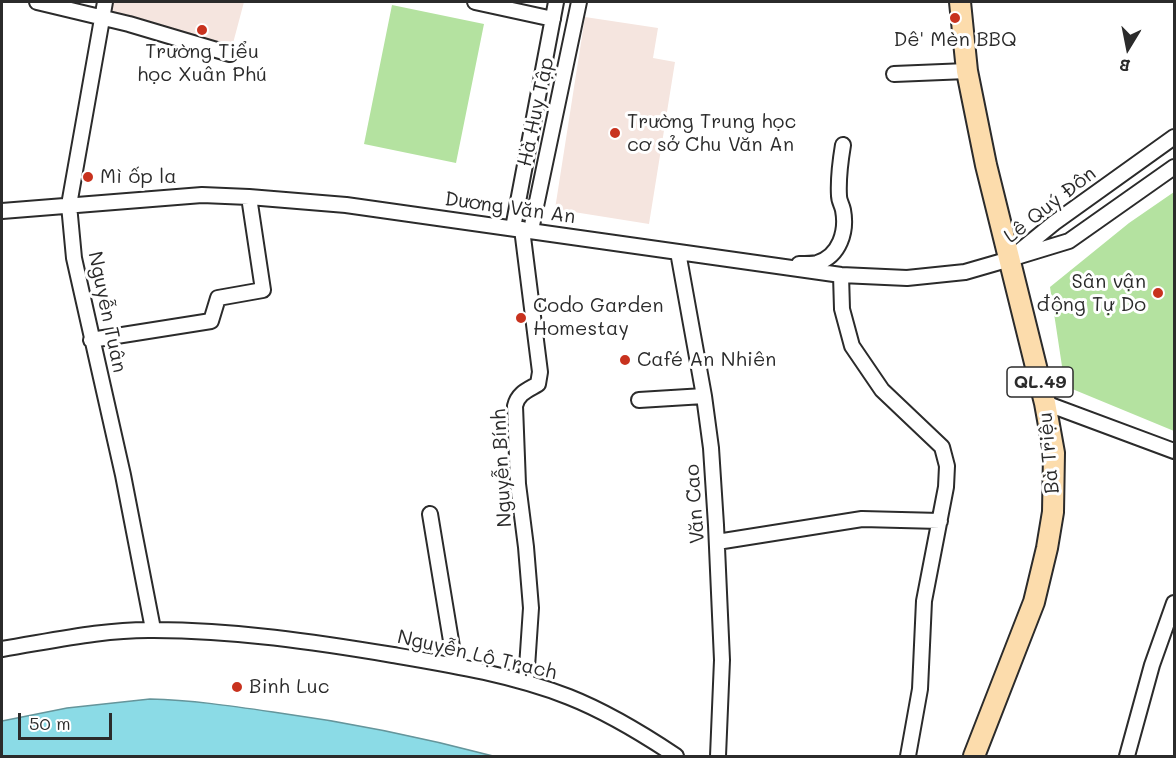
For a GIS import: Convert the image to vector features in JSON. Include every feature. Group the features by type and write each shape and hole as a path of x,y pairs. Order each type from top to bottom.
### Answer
{"highway":[{"name":"Bà Triệu","path":"960,2 967,71 987,165 1045,403 1053,453 1053,512 1034,602 974,756"}],"street":[{"path":"37,2 129,24 230,54"},
{"name":"Nguyễn Tuân","path":"105,2 69,206 74,258 123,476 153,629"},
{"path":"475,2 553,19"},
{"name":"Hà Huy Tập","path":"522,229 538,97 556,2"},
{"name":"Hà Huy Tập","path":"522,229 558,101 579,2"},
{"path":"894,74 967,71"},
{"path":"538,97 558,101"},
{"name":"Lê Quý Đôn","path":"1010,259 1055,222 1174,137"},
{"path":"776,267 816,263 828,258 842,240 843,210 839,200 839,170 843,145"},
{"name":"Lê Quý Đôn","path":"1010,259 1069,242 1174,167"},
{"name":"Dương Văn An","path":"2,211 202,195 249,197 346,205 841,275 907,278 930,276 965,272 1010,259"},
{"path":"91,340 211,321 218,298 263,290 249,197"},
{"name":"Nguyễn Bính","path":"522,229 540,372 538,384 523,392 516,400 515,406 518,484 531,608 526,682"},
{"name":"Văn Cao","path":"678,252 711,448 722,660 718,756"},
{"path":"841,275 842,309 852,346 882,390 942,447 947,466 946,487 924,601 920,689 908,756"},
{"path":"639,400 704,396"},
{"path":"1045,403 1174,452"},
{"path":"430,514 455,665"},
{"path":"717,542 862,519 940,521"},
{"path":"1127,756 1152,665 1174,603"},
{"name":"Nguyễn Lộ Trạch","path":"2,649 107,633 153,629 325,644 455,665 526,682 601,711 676,756"}],"shaded area":[{"name":"Trường Tiểu học Xuân Phú","path":"107,2 244,2 232,47 105,14"},
{"name":"Trường Trung học cơ sở Chu Văn An","path":"585,17 658,28 653,58 675,62 649,224 555,209"}],"green space":[{"path":"392,5 484,24 456,163 364,144"},
{"path":"1174,192 1174,431 1065,386 1050,287 1129,223"}],"water":[{"path":"150,699 212,704 328,720 411,736 493,756 2,756 2,721 67,708"}],"place":[{"name":"Dê' Mèn BBQ","path":"955,18"},
{"name":"Trường Tiểu học Xuân Phú","path":"202,30"},
{"name":"Trường Trung học cơ sở Chu Văn An","path":"615,133"},
{"name":"Mì ốp la","path":"88,177"},
{"name":"Sân vận động Tự Do","path":"1158,293"},
{"name":"Codo Garden Homestay","path":"521,318"},
{"name":"Café An Nhiên","path":"625,360"},
{"name":"Binh Luc","path":"237,687"}]}
